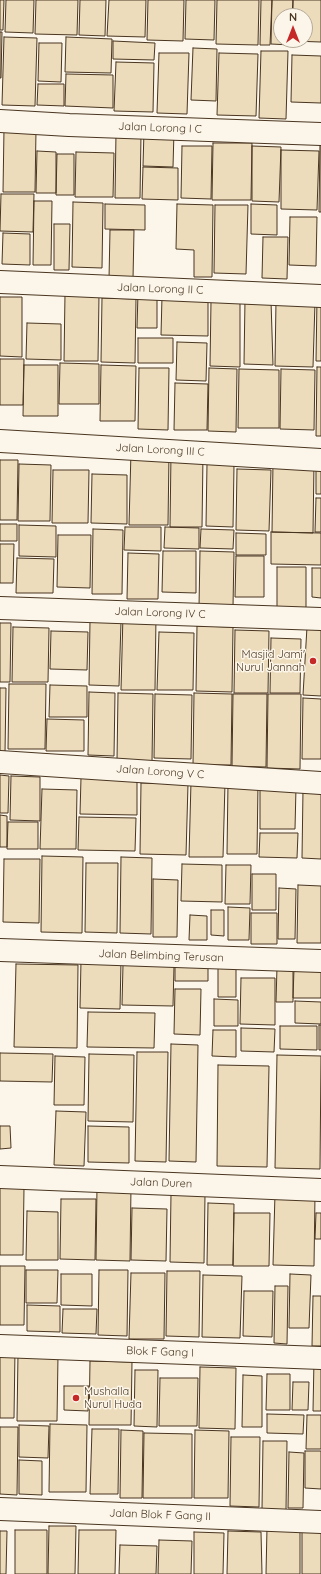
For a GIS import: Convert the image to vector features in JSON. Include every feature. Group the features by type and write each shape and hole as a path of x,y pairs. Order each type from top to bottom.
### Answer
{"street":[{"name":"Jalan Lorong I C","path":"0,121 69,125 321,134"},
{"name":"Jalan Lorong II C","path":"0,282 321,296"},
{"name":"Jalan Lorong III C","path":"0,441 321,460"},
{"name":"Jalan Lorong IV C","path":"0,608 321,619"},
{"name":"Jalan Lorong V C","path":"0,762 321,783"},
{"name":"Jalan Belimbing Terusan","path":"0,950 321,961"},
{"name":"Jalan Duren","path":"0,1177 321,1190"},
{"name":"Blok F Gang I","path":"0,1346 321,1358"},
{"name":"Jalan Blok F Gang II","path":"0,1509 321,1522"}],"building":[{"path":"0,0 4,0 3,30 0,30"},
{"path":"6,0 34,0 33,33 5,32"},
{"path":"36,0 78,0 77,35 35,34"},
{"path":"80,0 106,0 105,36 79,35"},
{"path":"109,0 146,0 145,37 107,36"},
{"path":"148,0 184,0 183,41 147,40"},
{"path":"186,0 215,0 214,40 185,39"},
{"path":"217,0 259,0 258,45 216,44"},
{"path":"261,0 272,0 270,45 260,45"},
{"path":"272,0 293,0 292,8 273,8 273,44 271,44"},
{"path":"293,0 321,0 321,42 313,42 313,8 293,8"},
{"path":"0,32 2,32 1,78 0,78"},
{"path":"4,37 37,38 35,106 2,105"},
{"path":"66,37 112,39 111,73 65,72"},
{"path":"113,41 155,43 154,60 113,59"},
{"path":"39,43 62,43 61,82 38,81"},
{"path":"193,48 217,49 216,101 191,100"},
{"path":"261,51 288,51 286,119 259,118"},
{"path":"159,53 189,53 187,114 157,113"},
{"path":"219,53 258,54 256,116 217,115"},
{"path":"292,55 321,56 321,103 291,102"},
{"path":"116,62 154,63 153,112 114,111"},
{"path":"66,74 113,75 113,108 65,106"},
{"path":"38,84 64,84 64,106 37,105"},
{"path":"4,129 36,130 35,192 3,192"},
{"path":"144,131 174,131 173,167 143,166"},
{"path":"116,133 141,134 140,198 115,198"},
{"path":"213,143 252,143 251,200 212,200"},
{"path":"320,143 321,212 319,212"},
{"path":"182,146 212,146 211,199 181,198"},
{"path":"252,146 281,147 279,202 252,201"},
{"path":"281,150 319,151 317,210 281,209"},
{"path":"37,151 56,152 56,193 36,193"},
{"path":"76,152 114,153 113,197 75,197"},
{"path":"57,154 74,154 74,195 56,195"},
{"path":"143,167 178,168 178,200 142,199"},
{"path":"1,194 34,194 33,232 0,231"},
{"path":"34,201 52,201 51,265 33,265"},
{"path":"73,202 103,203 102,268 72,267"},
{"path":"105,204 145,205 145,230 105,229"},
{"path":"177,204 213,205 212,277 194,277 194,250 176,249"},
{"path":"251,204 277,205 277,235 251,234"},
{"path":"215,205 248,205 246,274 214,273"},
{"path":"290,217 317,217 316,266 289,265"},
{"path":"54,224 70,224 69,270 54,270"},
{"path":"110,230 134,230 133,279 109,279"},
{"path":"3,233 30,234 30,265 2,264"},
{"path":"263,237 288,237 287,279 262,278"},
{"path":"138,293 157,294 157,328 137,328"},
{"path":"65,294 99,295 98,361 64,361"},
{"path":"0,297 22,297 22,357 0,356"},
{"path":"162,297 208,298 208,336 161,335"},
{"path":"102,298 136,299 135,363 101,362"},
{"path":"317,299 321,299 321,361 316,361"},
{"path":"245,300 271,301 273,365 244,364"},
{"path":"276,301 315,302 313,367 275,366"},
{"path":"211,302 240,303 240,367 210,366"},
{"path":"27,323 61,324 61,360 26,359"},
{"path":"138,338 173,338 173,363 138,363"},
{"path":"177,342 207,343 206,381 176,380"},
{"path":"0,359 24,359 23,405 0,405"},
{"path":"60,363 99,364 99,404 59,404"},
{"path":"24,365 58,365 58,416 23,416"},
{"path":"101,365 136,366 135,421 100,421"},
{"path":"317,367 321,367 321,436 316,436"},
{"path":"139,368 169,368 168,430 138,429"},
{"path":"209,368 237,369 236,432 208,431"},
{"path":"239,369 279,370 279,428 238,428"},
{"path":"281,369 315,370 314,430 280,429"},
{"path":"175,383 208,384 207,430 174,430"},
{"path":"131,452 169,454 168,525 129,525"},
{"path":"171,454 203,455 202,527 170,527"},
{"path":"0,460 18,460 17,520 0,520"},
{"path":"273,462 314,462 313,533 272,532"},
{"path":"19,464 51,465 50,521 18,521"},
{"path":"207,464 234,465 233,527 206,526"},
{"path":"316,466 321,466 321,494 316,494"},
{"path":"237,469 271,470 269,531 236,530"},
{"path":"53,470 89,470 88,523 52,523"},
{"path":"92,474 127,475 127,524 91,523"},
{"path":"316,498 321,498 321,532 315,532"},
{"path":"0,524 17,524 17,541 0,541"},
{"path":"19,525 56,526 56,557 19,556"},
{"path":"125,527 161,527 161,551 124,550"},
{"path":"165,527 199,528 199,549 164,548"},
{"path":"93,529 123,530 122,594 92,594"},
{"path":"201,529 234,530 233,549 200,548"},
{"path":"271,532 321,533 321,565 271,564"},
{"path":"236,533 266,534 266,555 236,555"},
{"path":"58,535 91,535 90,588 57,587"},
{"path":"0,544 14,544 13,583 0,583"},
{"path":"163,551 196,551 196,593 162,592"},
{"path":"200,551 234,552 233,607 199,607"},
{"path":"128,553 159,554 158,599 127,599"},
{"path":"236,556 264,556 264,597 235,597"},
{"path":"17,558 54,559 53,593 16,593"},
{"path":"277,567 306,567 306,608 277,608"},
{"path":"312,568 321,568 321,598 312,597"},
{"path":"123,615 156,616 155,690 121,690"},
{"path":"90,621 121,622 119,686 89,685"},
{"path":"0,623 11,623 10,682 0,682"},
{"path":"197,626 233,627 232,692 196,691"},
{"path":"13,627 49,628 48,682 12,682"},
{"name":"Masjid Jami' Nurul Jannah","path":"307,627 321,627 321,696 303,695"},
{"path":"235,630 269,631 268,693 234,693"},
{"path":"51,631 88,632 87,670 50,669"},
{"path":"159,632 194,633 193,690 157,690"},
{"path":"271,638 301,639 300,693 270,693"},
{"path":"9,684 46,684 45,749 8,749"},
{"path":"50,685 87,686 87,717 49,717"},
{"path":"0,688 6,688 5,753 0,753"},
{"path":"89,692 115,693 114,756 88,755"},
{"path":"118,693 153,694 152,762 117,761"},
{"path":"194,693 232,694 231,765 193,765"},
{"path":"155,694 192,695 191,759 154,758"},
{"path":"233,694 267,694 266,767 232,766"},
{"path":"268,694 301,694 300,769 267,768"},
{"path":"303,698 321,699 321,759 302,759"},
{"path":"47,719 84,720 84,751 46,751"},
{"path":"0,775 9,776 8,813 0,813"},
{"path":"11,776 40,777 40,821 10,820"},
{"path":"81,778 137,779 137,815 80,814"},
{"path":"191,782 225,783 223,857 189,857"},
{"path":"141,783 188,784 186,855 140,854"},
{"path":"228,783 258,783 257,854 227,854"},
{"path":"260,786 296,787 295,829 260,829"},
{"path":"42,789 77,790 76,849 40,849"},
{"path":"303,790 321,790 321,859 302,858"},
{"path":"0,815 7,816 7,847 0,847"},
{"path":"79,817 136,818 135,851 78,850"},
{"path":"8,822 38,822 38,849 7,849"},
{"path":"260,833 298,833 297,858 259,857"},
{"path":"42,856 83,857 82,933 41,932"},
{"path":"121,857 152,858 151,934 120,933"},
{"path":"4,859 40,859 39,923 3,922"},
{"path":"86,863 118,863 117,933 85,932"},
{"path":"182,864 222,865 222,902 181,901"},
{"path":"226,865 251,865 250,904 225,904"},
{"path":"252,874 276,874 276,910 252,910"},
{"path":"153,879 178,880 177,937 153,937"},
{"path":"298,885 321,886 321,943 297,943"},
{"path":"279,888 296,889 295,939 278,939"},
{"path":"228,907 250,908 249,940 228,940"},
{"path":"211,910 224,910 224,936 211,935"},
{"path":"251,913 277,913 277,944 251,944"},
{"path":"190,915 207,916 207,940 189,940"},
{"path":"81,961 121,961 120,1009 80,1008"},
{"path":"16,964 78,965 77,1048 14,1047"},
{"path":"123,965 174,966 173,1006 122,1005"},
{"path":"175,965 208,965 208,981 175,981"},
{"path":"218,966 236,967 236,997 218,997"},
{"path":"277,967 293,967 293,1002 276,1002"},
{"path":"294,969 321,969 321,998 293,998"},
{"path":"241,978 275,978 275,1025 240,1024"},
{"path":"175,989 201,989 200,1035 174,1034"},
{"path":"214,999 238,1000 238,1026 214,1026"},
{"path":"295,1001 321,1002 321,1024 295,1023"},
{"path":"88,1012 155,1013 154,1048 87,1047"},
{"path":"319,1025 321,1025 321,1050 319,1050"},
{"path":"280,1026 317,1026 317,1050 280,1049"},
{"path":"241,1028 275,1029 274,1052 241,1051"},
{"path":"213,1030 236,1030 236,1057 212,1056"},
{"path":"171,1044 198,1045 196,1162 169,1161"},
{"path":"137,1052 168,1052 166,1162 135,1161"},
{"path":"0,1053 53,1054 52,1082 0,1081"},
{"path":"89,1054 134,1055 133,1122 88,1121"},
{"path":"277,1055 321,1056 320,1169 275,1168"},
{"path":"55,1056 85,1057 84,1105 54,1105"},
{"path":"218,1065 269,1066 267,1167 217,1166"},
{"path":"56,1111 86,1112 84,1166 54,1165"},
{"path":"0,1126 10,1126 11,1148 0,1149"},
{"path":"88,1126 129,1127 129,1163 88,1162"},
{"path":"97,1187 131,1187 130,1261 96,1260"},
{"path":"0,1188 24,1188 23,1255 0,1255"},
{"path":"171,1194 205,1195 204,1263 170,1262"},
{"path":"275,1194 315,1195 314,1266 273,1265"},
{"path":"61,1199 96,1199 95,1260 60,1259"},
{"path":"208,1203 234,1204 233,1265 207,1265"},
{"path":"132,1208 167,1209 166,1261 131,1260"},
{"path":"27,1211 58,1212 58,1260 26,1260"},
{"path":"234,1213 270,1213 269,1266 233,1266"},
{"path":"316,1213 321,1213 321,1239 315,1239"},
{"path":"0,1266 25,1266 24,1325 0,1325"},
{"path":"26,1270 58,1270 57,1303 26,1303"},
{"path":"99,1270 128,1270 127,1336 98,1335"},
{"path":"167,1271 200,1271 199,1337 166,1336"},
{"path":"131,1273 165,1273 164,1339 129,1339"},
{"path":"61,1274 92,1274 92,1306 61,1305"},
{"path":"290,1274 311,1275 309,1328 289,1328"},
{"path":"203,1275 242,1276 240,1338 202,1337"},
{"path":"275,1286 288,1286 287,1344 274,1343"},
{"path":"244,1291 273,1291 272,1337 243,1336"},
{"path":"313,1296 321,1296 321,1346 312,1346"},
{"path":"27,1305 60,1306 60,1332 27,1331"},
{"path":"63,1309 97,1309 96,1334 62,1333"},
{"path":"0,1350 15,1350 14,1418 0,1418"},
{"path":"18,1354 58,1355 57,1421 17,1421"},
{"path":"314,1360 321,1361 321,1411 313,1411"},
{"path":"90,1361 132,1362 131,1425 89,1425"},
{"path":"200,1367 236,1368 235,1429 199,1428"},
{"path":"135,1370 158,1370 157,1427 134,1426"},
{"path":"267,1374 290,1374 290,1410 266,1410"},
{"path":"243,1375 262,1376 262,1427 242,1427"},
{"path":"160,1378 198,1378 197,1426 159,1426"},
{"path":"293,1382 309,1382 308,1410 292,1410"},
{"name":"Mushalla Nurul Huda","path":"64,1386 89,1386 88,1411 64,1410"},
{"path":"267,1414 304,1415 303,1434 267,1433"},
{"path":"307,1415 321,1415 321,1449 306,1449"},
{"path":"50,1424 87,1425 86,1492 49,1492"},
{"path":"19,1425 49,1426 48,1458 19,1457"},
{"path":"0,1427 18,1427 17,1495 0,1494"},
{"path":"92,1429 119,1429 118,1494 90,1494"},
{"path":"121,1430 143,1431 142,1498 120,1498"},
{"path":"195,1430 229,1431 228,1498 194,1498"},
{"path":"144,1433 192,1434 192,1498 143,1498"},
{"path":"231,1437 260,1437 259,1507 230,1506"},
{"path":"263,1441 287,1441 286,1510 262,1509"},
{"path":"305,1451 321,1451 321,1489 305,1488"},
{"path":"289,1452 304,1453 303,1508 288,1508"},
{"path":"19,1460 42,1461 42,1495 19,1494"},
{"path":"302,1525 321,1525 321,1574 302,1574"},
{"path":"49,1526 76,1526 75,1574 48,1574"},
{"path":"267,1528 300,1528 300,1574 266,1574"},
{"path":"15,1530 47,1530 47,1574 15,1574"},
{"path":"79,1530 116,1530 115,1574 78,1574"},
{"path":"0,1531 7,1531 6,1574 0,1574"},
{"path":"228,1531 261,1532 262,1574 227,1574"},
{"path":"194,1532 224,1533 223,1574 194,1574"},
{"path":"159,1540 192,1541 191,1574 158,1574"},
{"path":"120,1545 157,1546 156,1574 119,1574"}],"place":[{"name":"Masjid Jami' Nurul Jannah","path":"313,661"},
{"name":"Mushalla Nurul Huda","path":"76,1398"}]}
